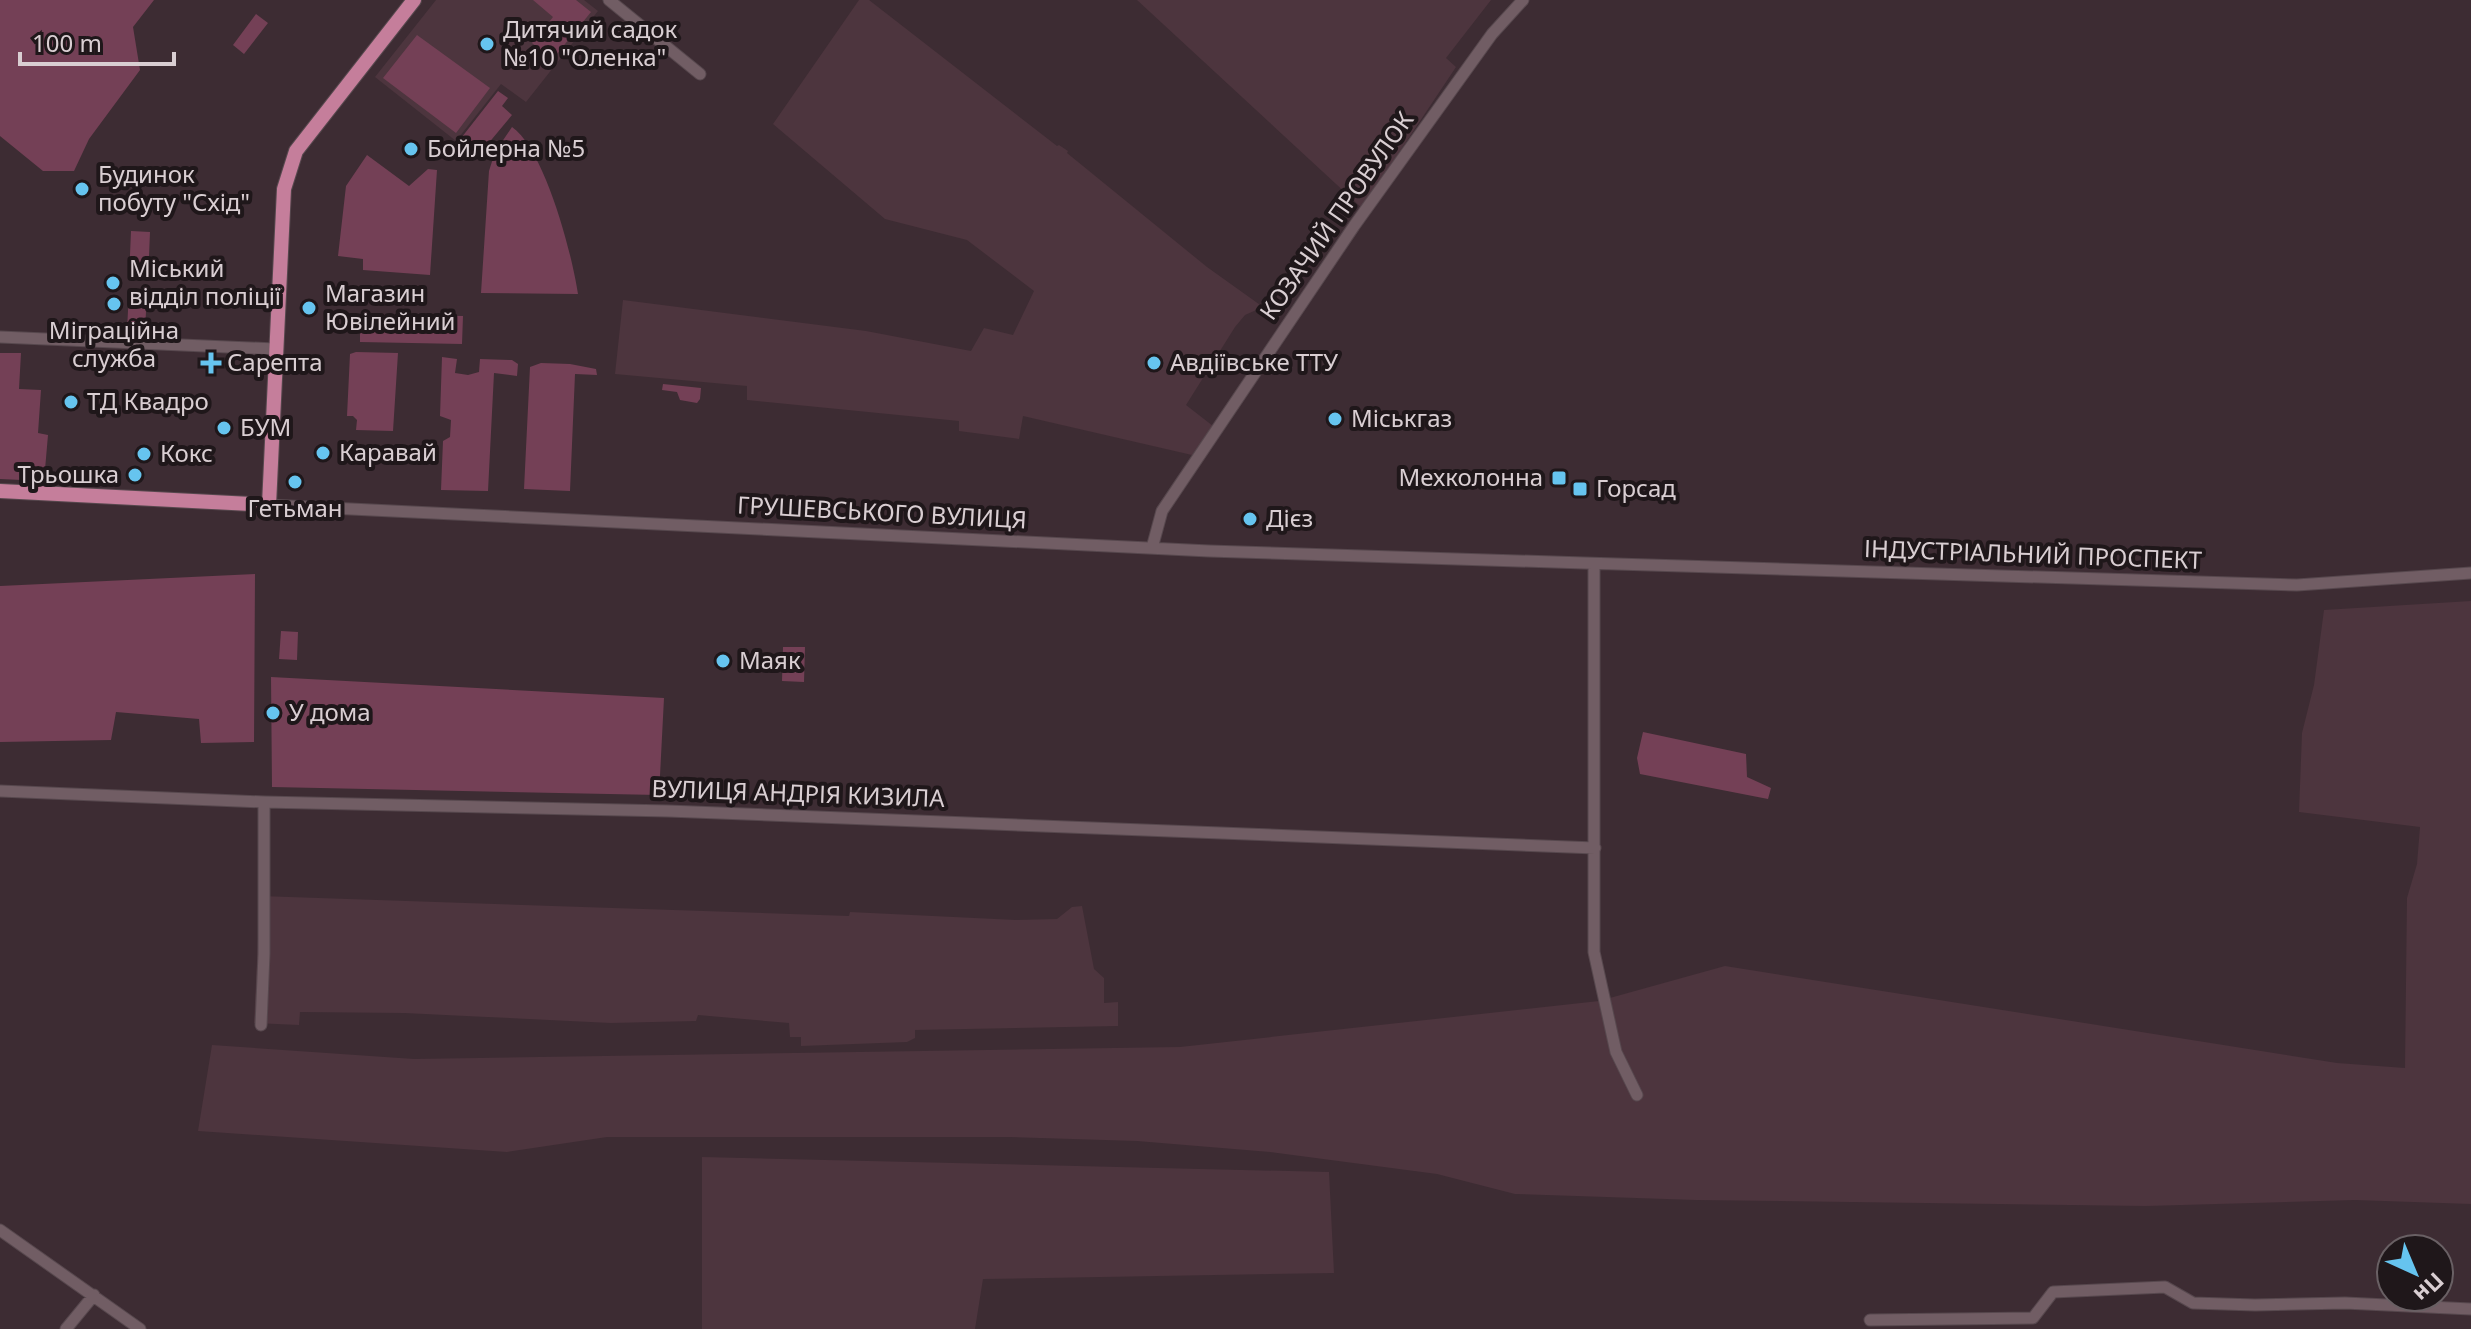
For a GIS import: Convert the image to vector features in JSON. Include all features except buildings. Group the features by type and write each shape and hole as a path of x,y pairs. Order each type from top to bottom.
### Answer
{"main road":[{"path":"269,505 284,189 296,151 414,0"},
{"name":"ГРУШЕВСЬКОГО ВУЛИЦЯ","path":"3,495 102,495 269,505"}],"street":[{"path":"609,0 700,74"},
{"name":"КОЗАЧИЙ ПРОВУЛОК","path":"1152,548 1162,511 1354,226 1492,34 1523,0"},
{"path":"0,337 275,349"},
{"name":"ГРУШЕВСЬКОГО ВУЛИЦЯ","path":"269,505 1152,548 1594,564"},
{"path":"1594,564 1594,952 1616,1052 1637,1095"},
{"name":"ІНДУСТРІАЛЬНИЙ ПРОСПЕКТ","path":"1594,564 2297,585 2471,573"},
{"name":"ВУЛИЦЯ АНДРІЯ КИЗИЛА","path":"0,791 264,802 668,811 1595,848"},
{"path":"261,1025 264,802"},
{"path":"0,1230 140,1329"},
{"path":"1870,1320 2033,1324 2053,1292 2165,1287 2193,1303 2345,1303 2471,1309"},
{"path":"66,1329 94,1295"}],"shaded area":[{"path":"0,0 154,0 133,27 140,70 89,139 74,171 43,171 0,136"},
{"name":"Дитячий садок №10 \"Оленка\"","path":"436,0 584,0 598,11 526,102 501,84 456,141 375,77"},
{"path":"533,0 576,0 591,12 552,60 532,43 553,17"},
{"path":"859,0 869,0 1057,146 1068,151 1207,267 1263,307 1245,315 1235,327 1186,405 1213,426 1192,455 1023,416 1019,439 959,431 959,421 747,400 747,386 615,374 623,300 866,331 971,351 984,328 1013,335 1034,291 967,240 885,219 773,124"},
{"path":"1137,0 1491,0 1446,58 1456,67 1362,208"},
{"path":"256,14 268,23 244,54 233,45"},
{"path":"417,35 490,88 456,133 383,78"},
{"path":"498,91 508,98 502,106 512,115 477,157 458,142"},
{"path":"512,127 524,139 546,179 570,254 578,294 481,293 489,171 495,152"},
{"path":"367,155 409,186 428,169 437,170 430,275 363,270 363,259 338,256 346,186"},
{"path":"131,231 150,232 148,280 129,279"},
{"path":"129,290 147,291 145,332 127,331"},
{"path":"360,314 463,316 462,344 360,342"},
{"path":"0,353 21,353 19,389 41,390 38,433 48,435 44,481 0,479"},
{"path":"398,353 393,431 356,430 357,420 347,416 350,354"},
{"path":"442,357 457,359 455,373 468,375 479,372 480,359 512,360 518,364 517,376 494,373 488,491 441,490 443,441 450,437 451,420 440,416"},
{"path":"541,363 596,369 597,375 575,374 570,491 524,489 530,367"},
{"path":"663,384 701,388 700,399 697,403 680,400 677,392 662,390"},
{"path":"255,574 254,742 201,743 199,719 116,712 111,740 0,742 0,586"},
{"path":"2471,601 2471,1204 2355,1200 2146,1206 1696,1200 1515,1194 1437,1174 1270,1152 1137,1141 1010,1137 607,1137 507,1152 198,1131 212,1045 414,1059 1180,1047 1599,1001 1725,966 2337,1063 2405,1068 2407,898 2417,864 2420,827 2299,812 2302,733 2314,685 2324,610"},
{"path":"281,631 298,632 297,660 279,659"},
{"path":"783,647 805,647 804,682 782,681"},
{"path":"271,677 664,698 659,795 272,787"},
{"path":"1643,732 1746,754 1747,777 1771,788 1768,799 1640,774 1637,758"},
{"path":"260,896 849,916 850,912 1016,920 1057,919 1072,907 1082,906 1094,969 1104,978 1104,1003 1118,1002 1118,1026 915,1030 915,1038 907,1042 801,1046 801,1037 790,1037 789,1023 698,1015 696,1021 611,1023 404,1013 300,1012 299,1025 254,1023"},
{"path":"702,1157 1329,1172 1334,1273 983,1279 975,1329 702,1329"}],"place":[{"name":"Дитячий садок №10 \"Оленка\"","path":"487,44"},
{"name":"Бойлерна №5","path":"411,149"},
{"name":"Будинок побуту \"Схід\"","path":"82,189"},
{"name":"Міський відділ поліції","path":"113,283"},
{"name":"Міграційна служба","path":"114,304"},
{"name":"Магазин Ювілейний","path":"309,308"},
{"name":"Сарепта","path":"211,363"},
{"name":"Авдіївське ТТУ","path":"1154,363"},
{"name":"ТД Квадро","path":"71,402"},
{"name":"Міськгаз","path":"1335,419"},
{"name":"БУМ","path":"224,428"},
{"name":"Каравай","path":"323,453"},
{"name":"Кокс","path":"144,454"},
{"name":"Трьошка","path":"135,475"},
{"name":"Мехколонна","path":"1559,478"},
{"name":"Гетьман","path":"295,482"},
{"name":"Горсад","path":"1580,489"},
{"name":"Дієз","path":"1250,519"},
{"name":"Маяк","path":"723,661"},
{"name":"У дома","path":"273,713"}]}
